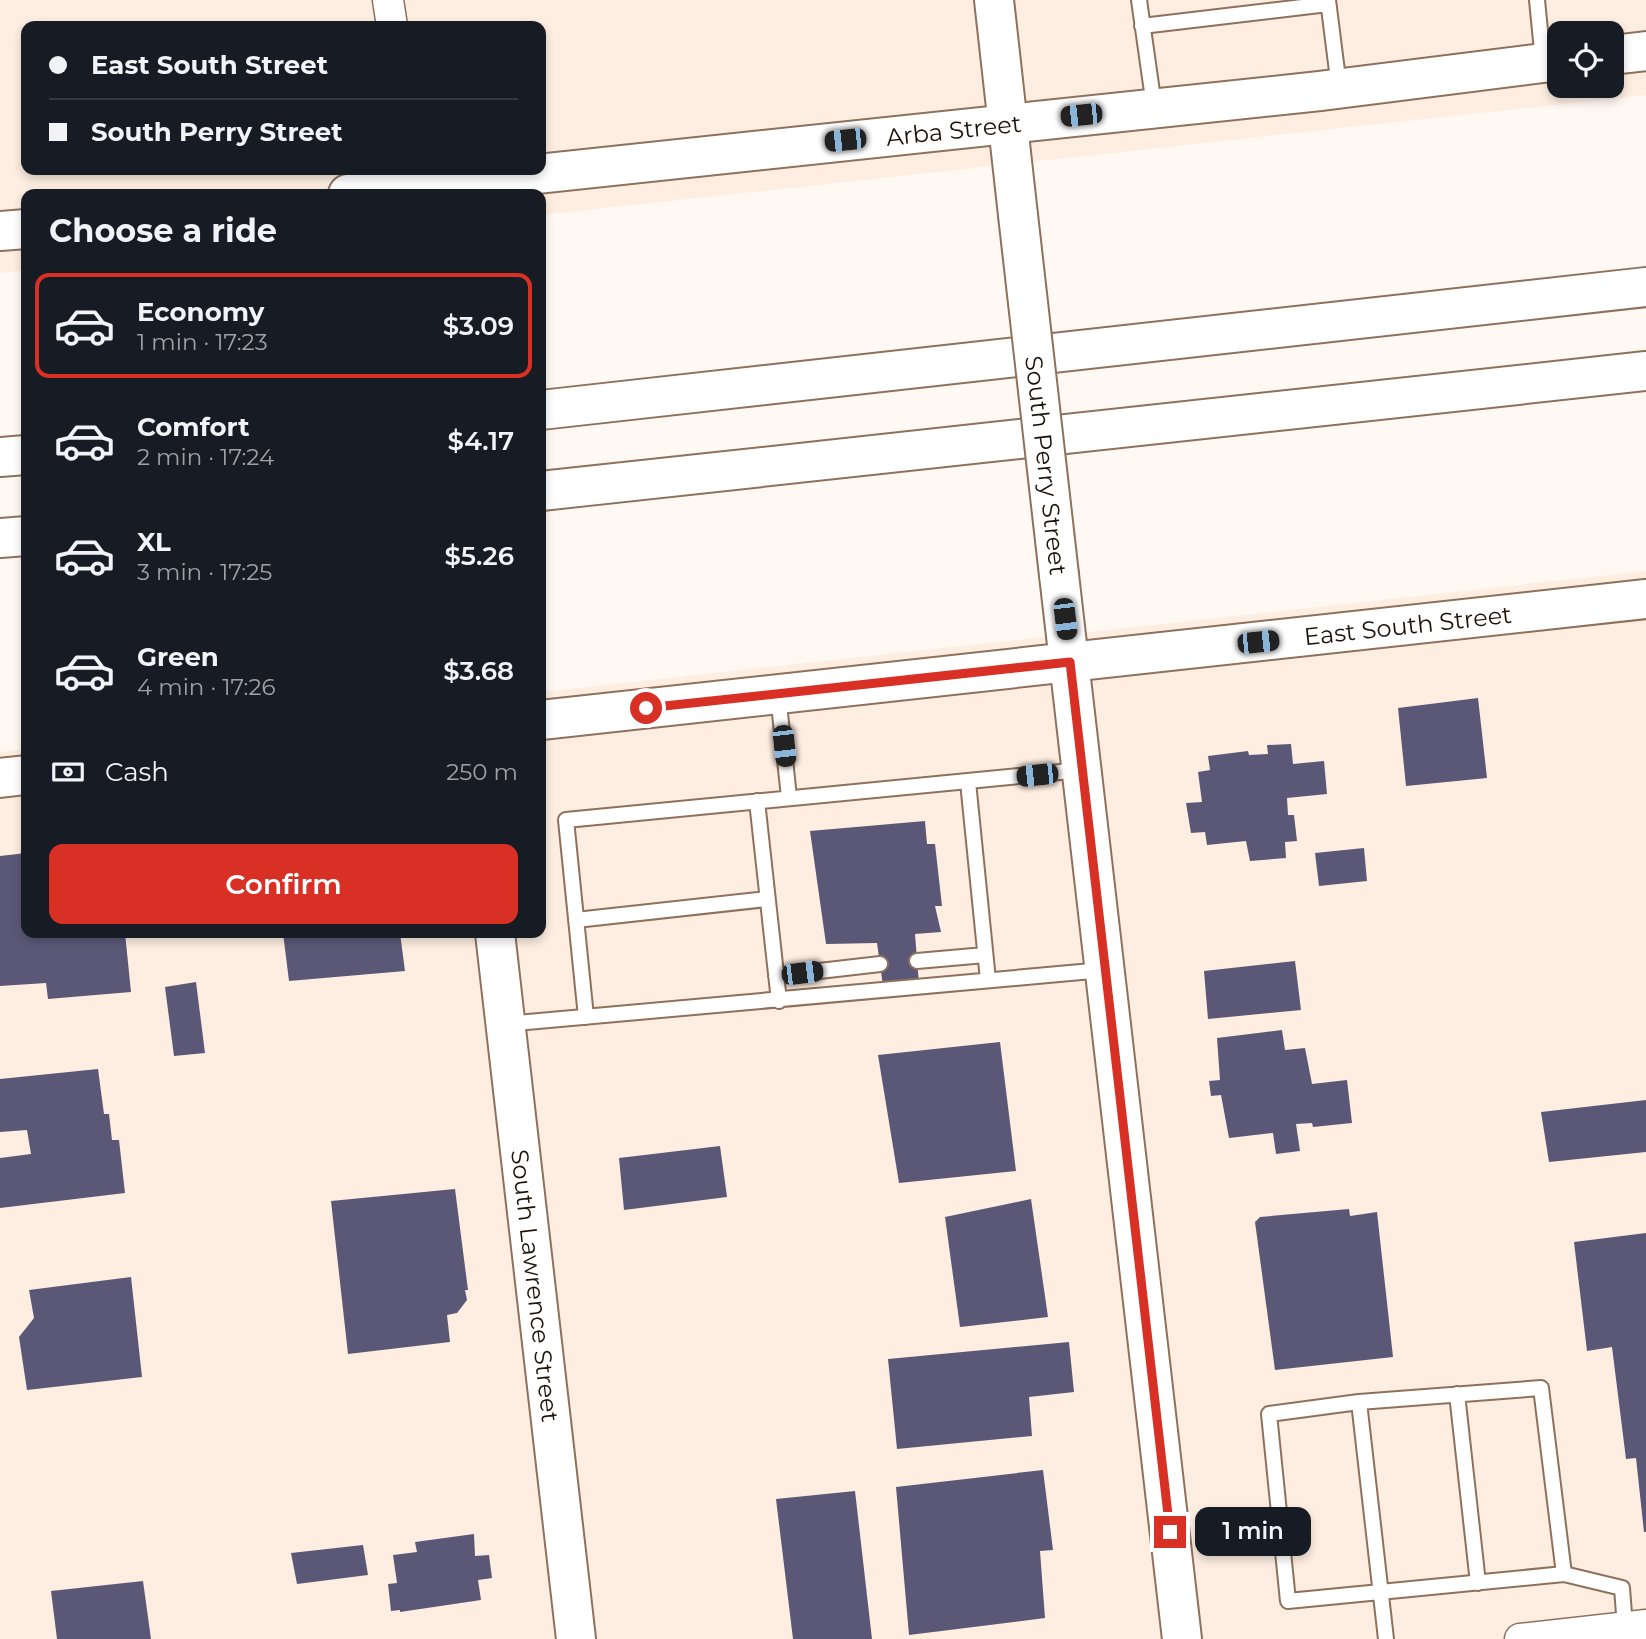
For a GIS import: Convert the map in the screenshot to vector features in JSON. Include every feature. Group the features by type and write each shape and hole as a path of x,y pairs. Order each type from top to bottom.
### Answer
{"main road":[{"name":"South Perry Street","path":"994,0 1182,1639"},
{"path":"1624,54 1646,51"},
{"name":"Arba Street","path":"546,170 1339,89 1547,63"},
{"name":"Arba Street","path":"379,189 498,175"},
{"path":"0,232 21,230"},
{"path":"546,409 1646,287"},
{"path":"546,490 1646,371"},
{"path":"0,457 21,455"},
{"path":"0,538 21,536"},
{"name":"East South Street","path":"546,719 1646,599"},
{"path":"0,778 21,776"},
{"name":"South Lawrence Street","path":"496,938 576,1639"}],"street":[{"path":"388,0 390,21"},
{"path":"1520,1639 1635,1626"}],"lane":[{"path":"1139,0 1154,108"},
{"path":"1537,0 1547,44"},
{"path":"1142,26 1328,2 1339,89"},
{"path":"778,694 789,797"},
{"path":"586,1017 566,820 1082,770"},
{"path":"968,782 988,980"},
{"path":"757,801 779,1000"},
{"path":"576,920 766,899"},
{"path":"917,961 985,955"},
{"path":"776,976 880,964"},
{"path":"505,1024 1104,970"},
{"path":"1564,1574 1541,1388 1359,1402 1269,1414 1287,1601 1564,1574 1622,1588 1635,1626"},
{"path":"1457,1395 1478,1583"},
{"path":"1359,1402 1386,1639"}],"shaded area":[{"path":"0,0 1646,0 1646,95 1624,97 1624,21 1547,21 1547,98 1618,98 546,214 546,189 21,189 21,271 0,273"},
{"path":"1646,571 1646,1639 0,1639 0,752 21,750 21,938 546,938 546,691"}],"building":[{"path":"1478,698 1487,778 1406,786 1398,708"},
{"path":"1291,744 1293,764 1324,761 1327,794 1287,798 1288,815 1294,815 1297,841 1285,842 1286,858 1250,861 1246,841 1207,845 1205,832 1191,833 1186,803 1202,802 1198,772 1210,770 1208,756 1248,751 1249,755 1268,754 1267,745"},
{"path":"925,821 927,844 935,844 942,906 935,906 941,932 915,934 919,984 883,986 877,943 826,944 810,831"},
{"path":"1364,848 1367,881 1319,886 1315,853"},
{"path":"21,854 21,938 126,938 131,992 48,999 46,983 0,986 0,856"},
{"path":"284,938 401,938 405,971 289,981"},
{"path":"1295,961 1301,1010 1208,1019 1204,971"},
{"path":"196,982 205,1053 174,1056 165,987"},
{"path":"1282,1030 1285,1050 1305,1048 1312,1084 1347,1080 1352,1123 1313,1127 1312,1123 1296,1124 1300,1151 1276,1154 1273,1133 1229,1138 1221,1095 1211,1096 1209,1081 1220,1080 1217,1038"},
{"path":"1000,1042 1016,1171 899,1183 878,1055"},
{"path":"98,1069 104,1114 109,1114 112,1140 119,1140 125,1193 0,1208 0,1158 31,1154 27,1130 0,1132 0,1079"},
{"path":"1646,1100 1646,1152 1549,1162 1541,1112"},
{"path":"720,1146 727,1197 624,1210 619,1158"},
{"path":"455,1189 468,1290 465,1290 467,1300 457,1313 447,1315 450,1342 348,1354 331,1201"},
{"path":"1031,1199 1048,1317 960,1327 945,1217"},
{"path":"1349,1209 1350,1216 1377,1212 1393,1357 1275,1370 1255,1222 1260,1217"},
{"path":"1646,1233 1644,1532 1636,1458 1626,1459 1612,1347 1587,1351 1574,1242"},
{"path":"131,1277 142,1377 27,1390 19,1337 34,1318 29,1290"},
{"path":"1069,1342 1074,1392 1029,1397 1032,1436 897,1449 888,1359"},
{"path":"1043,1470 1053,1550 1040,1551 1045,1618 909,1635 896,1487"},
{"path":"855,1491 872,1639 793,1639 776,1499"},
{"path":"474,1534 475,1556 489,1555 492,1578 478,1580 481,1600 391,1611 388,1584 397,1583 393,1555 417,1552 415,1542"},
{"path":"363,1545 368,1575 297,1584 291,1553"},
{"path":"143,1581 151,1639 57,1639 51,1591"}],"route":[{"path":"646,708 1070,662 1170,1532"}]}
